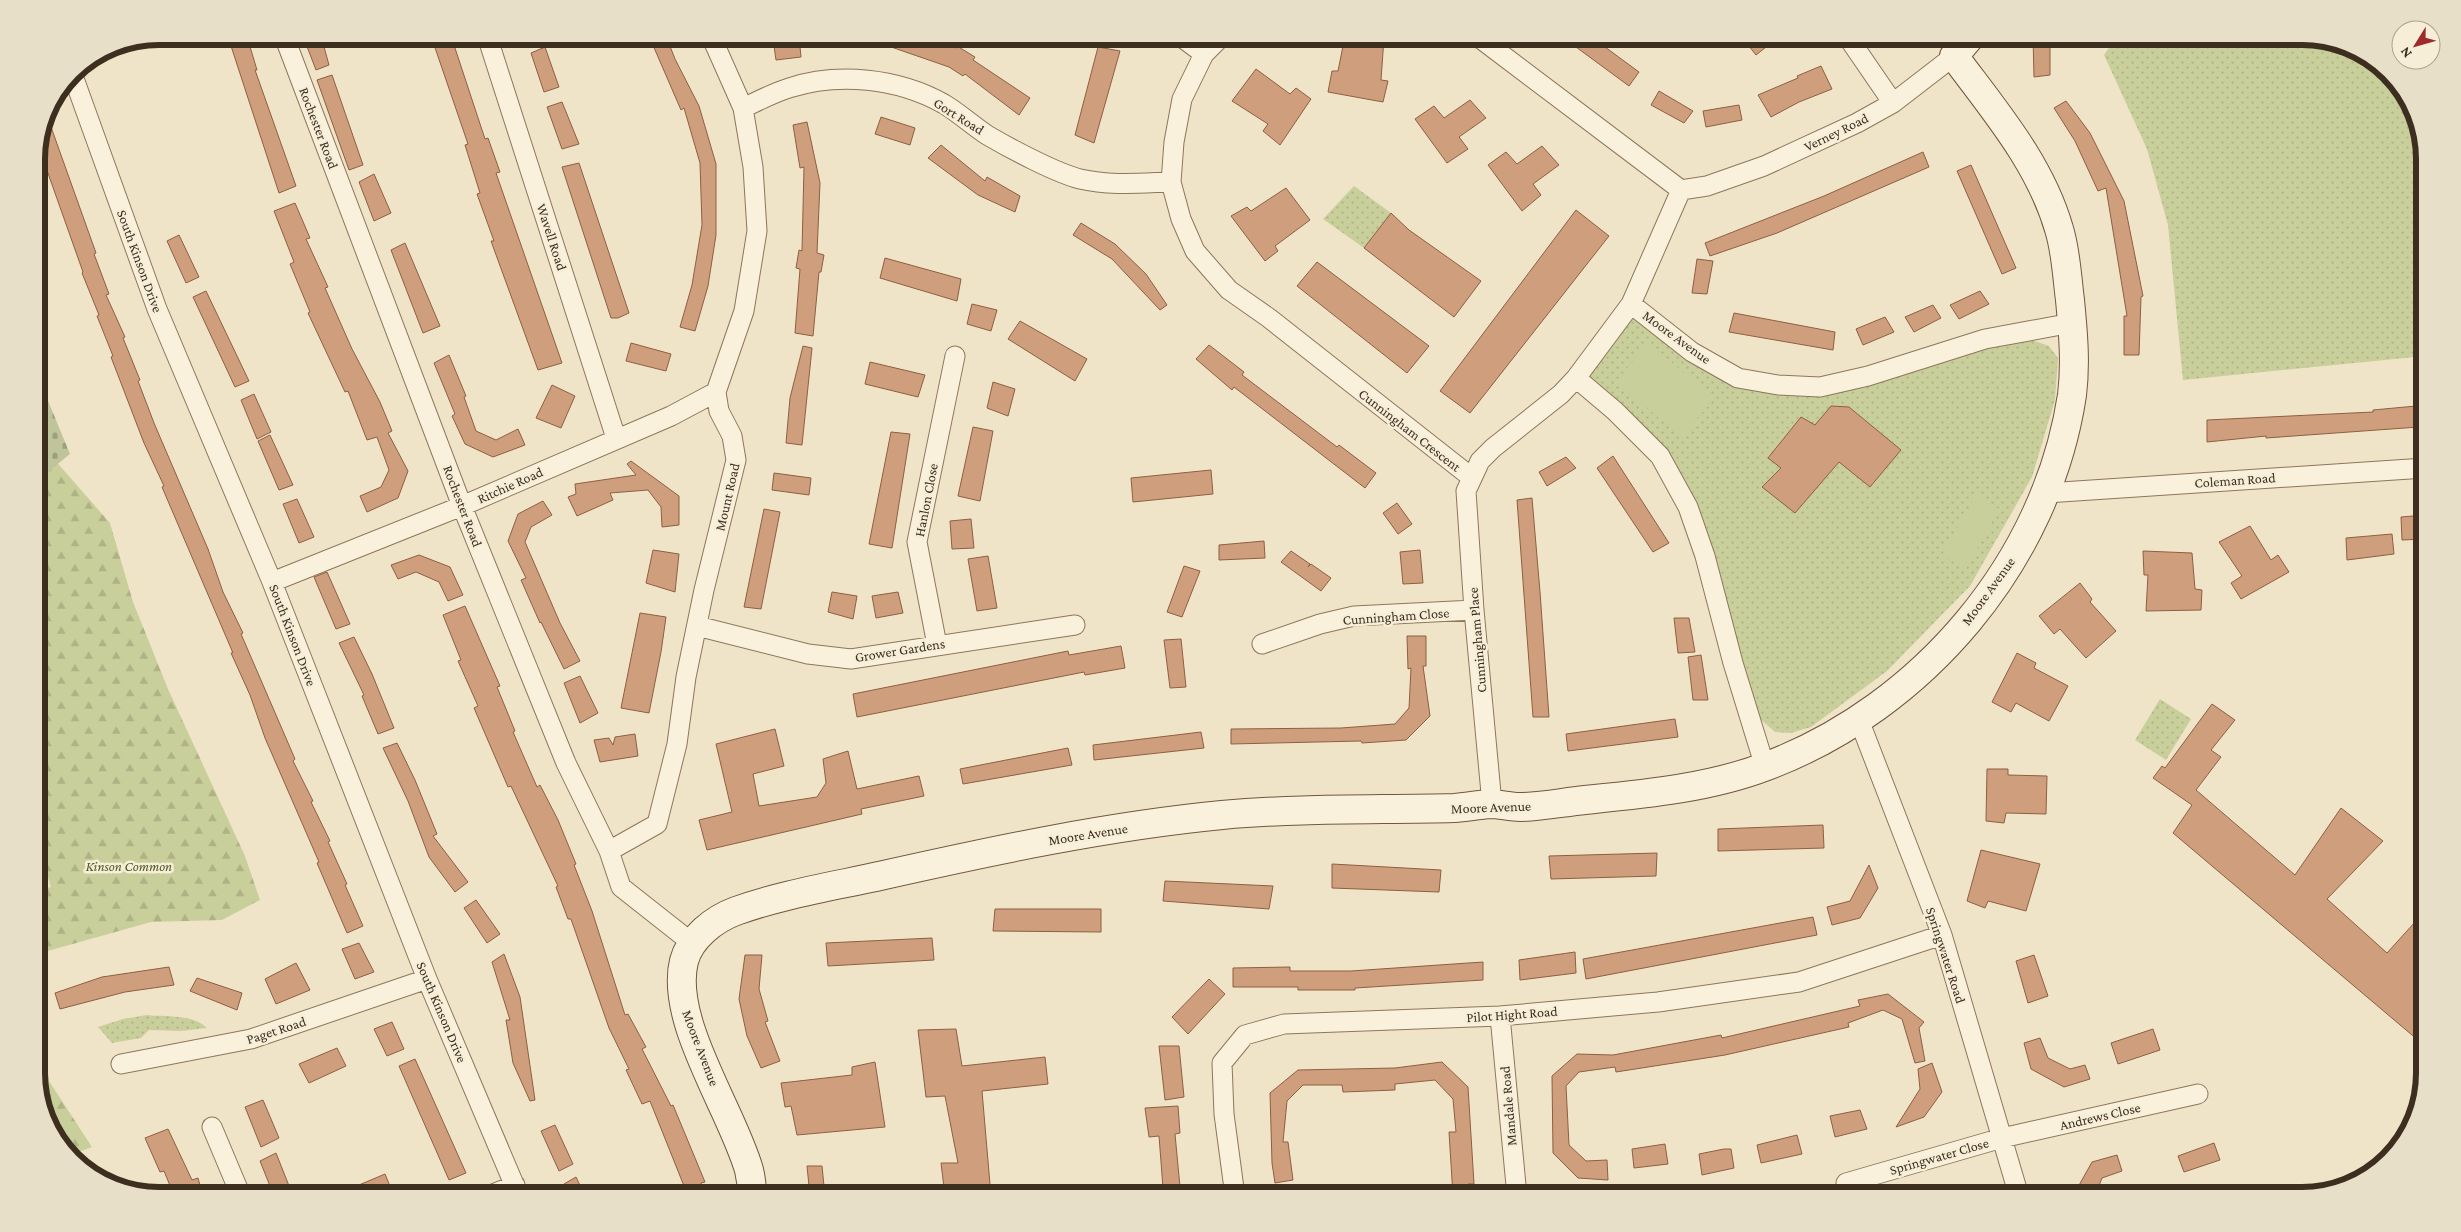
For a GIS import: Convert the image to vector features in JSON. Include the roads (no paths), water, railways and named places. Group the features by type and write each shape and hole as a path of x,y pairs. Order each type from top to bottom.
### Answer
{"street":[{"name":"Rochester Road","path":"287,45 462,506 566,762 610,851 621,886 692,943"},
{"name":"Wavell Road","path":"491,45 616,438"},
{"path":"715,45 743,108 753,167 757,232 744,311 716,392"},
{"path":"1192,45 1204,54"},
{"name":"Cunningham Crescent","path":"1213,45 1204,54 1182,99 1174,142 1171,182 1181,219 1195,251 1229,290 1269,318 1471,477 1480,462 1493,448 1561,394 1576,378 1631,304 1681,190"},
{"path":"1489,45 1681,190"},
{"path":"1853,45 1893,103"},
{"name":"Verney Road","path":"1681,190 1707,186 1764,166 1857,123 1893,103 1963,46"},
{"name":"Moore Avenue","path":"751,1187 750,1172 734,1127 686,1015 682,981 684,960 692,943 708,927 734,912 1009,847 1132,826 1223,815 1454,808 1492,804 1519,807 1636,795 1718,780 1765,767 1802,751 1859,720 1899,689 1935,657 1971,617 1998,582 2027,534 2046,493 2072,395 2075,355 2060,229 2040,182 1963,46"},
{"name":"Gort Road","path":"743,108 789,88 829,79 864,80 905,87 943,104 988,135 1079,179 1116,184 1171,182"},
{"name":"South Kinson Drive","path":"75,82 157,309 272,582 427,979 516,1187"},
{"name":"Moore Avenue","path":"1631,304 1692,352 1738,378 1778,385 1820,387 1868,376 1985,339 2072,323"},
{"name":"Hanlon Close","path":"936,645 918,542 955,356"},
{"path":"1576,378 1615,411 1660,456 1688,507 1705,556 1765,767"},
{"name":"Ritchie Road","path":"272,582 462,506 616,438 672,416 716,392"},
{"name":"Mount Road","path":"610,851 657,824 677,744 686,677 704,590 736,460 732,436 719,411 716,392"},
{"name":"Coleman Road","path":"2046,493 2416,469"},
{"name":"Cunningham Place","path":"1471,477 1466,491 1474,610 1492,804"},
{"name":"Cunningham Close","path":"1262,644 1320,624 1354,616 1474,610"},
{"name":"Grower Gardens","path":"698,626 808,654 851,659 1075,625"},
{"name":"Springwater Road","path":"1859,720 1942,935 2016,1187"},
{"name":"Pilot Hight Road","path":"1234,1187 1224,1114 1222,1063 1245,1035 1284,1024 1500,1016 1658,1002 1799,982 1942,935"},
{"name":"Paget Road","path":"121,1064 251,1040 427,979"},
{"name":"Mandale Road","path":"1500,1016 1516,1187"},
{"name":"Andrews Close","path":"2002,1138 2198,1094"},
{"path":"212,1128 237,1187"},
{"name":"Springwater Close","path":"1846,1183 2002,1138"}],"park label":[{"name":"Kinson Common","path":"129,866"}]}
